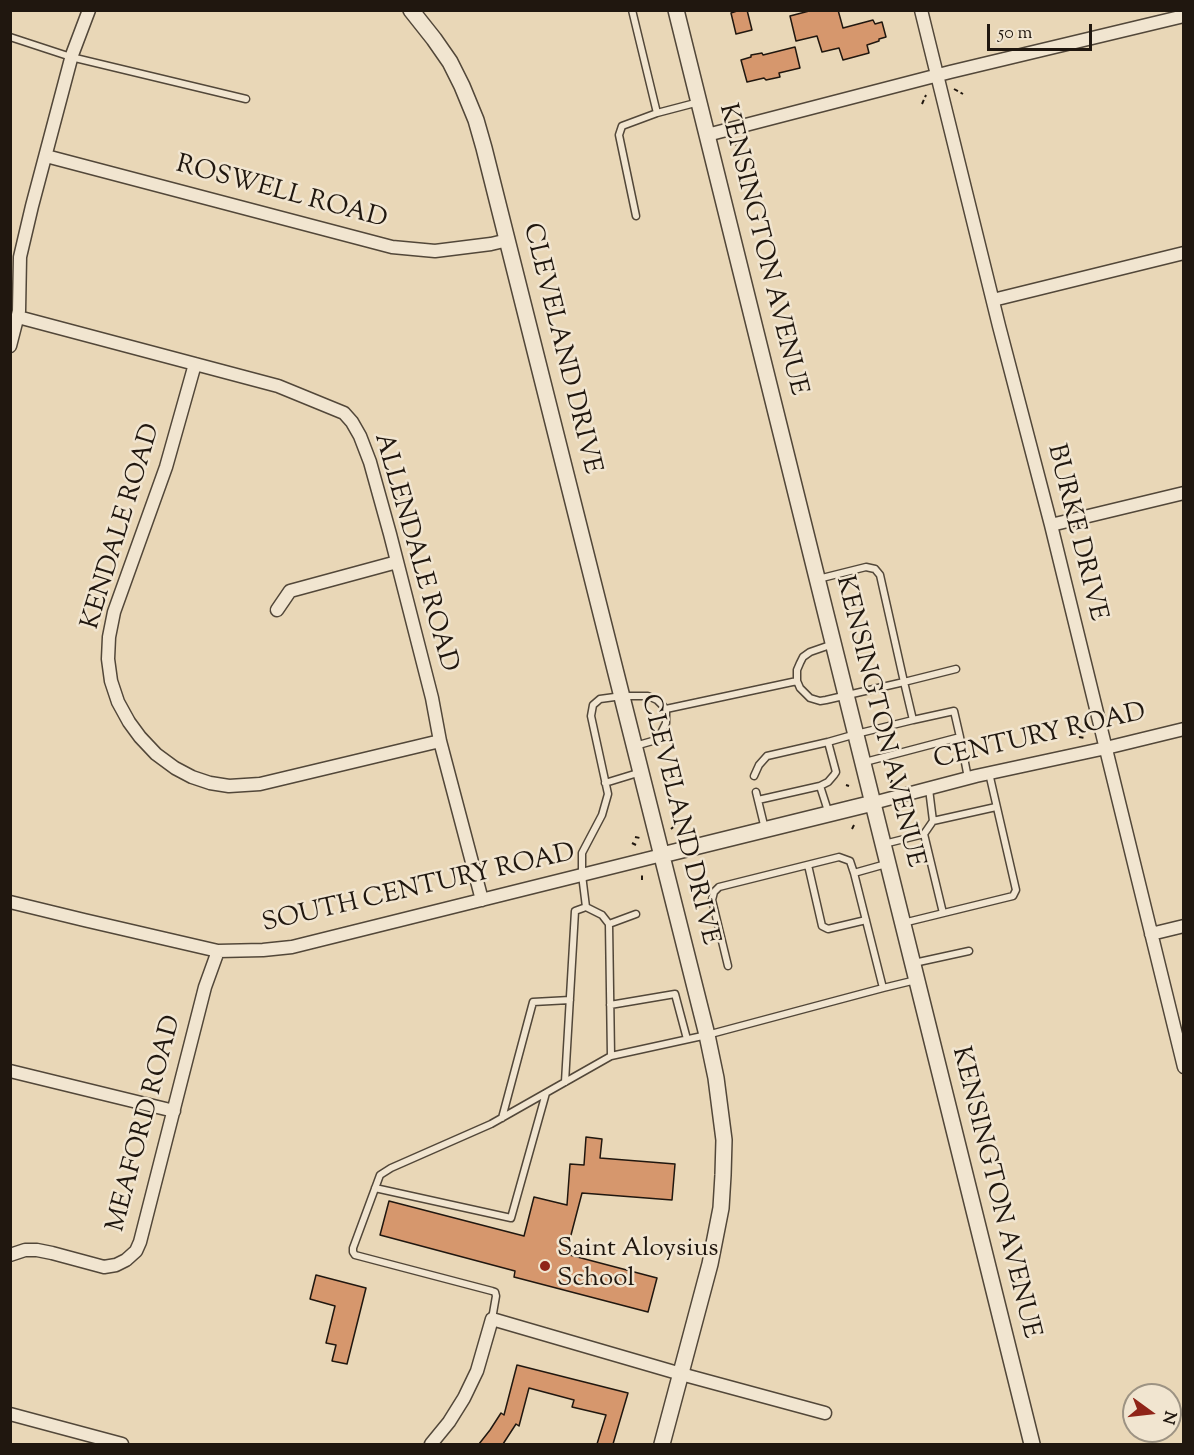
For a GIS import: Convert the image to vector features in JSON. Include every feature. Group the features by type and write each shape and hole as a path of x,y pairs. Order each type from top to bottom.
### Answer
{"street":[{"path":"10,346 19,311 20,257 71,57 89,10"},
{"name":"CLEVELAND DRIVE","path":"411,10 450,62 476,120 501,211 716,1078 723,1122 721,1208 710,1264 662,1444"},
{"name":"KENSINGTON AVENUE","path":"676,10 1032,1444"},
{"name":"BURKE DRIVE","path":"921,10 1051,525 1184,1067"},
{"path":"707,135 1184,16"},
{"name":"ROSWELL ROAD","path":"46,156 392,247 435,251 508,240"},
{"path":"993,300 1184,254"},
{"name":"ALLENDALE ROAD","path":"18,317 278,386 344,413 352,422 370,462 482,900"},
{"name":"KENDALE ROAD","path":"195,364 166,467 114,612 109,636 108,659 111,681 118,702 129,722 156,754 176,768 192,777 229,786 279,780 440,741"},
{"path":"1051,525 1184,493"},
{"path":"278,610 290,591 397,562"},
{"name":"CENTURY ROAD","path":"662,855 968,778 1184,729"},
{"name":"SOUTH CENTURY ROAD","path":"10,902 218,951 263,950 292,947 662,855"},
{"path":"1151,934 1184,926"},
{"name":"MEAFORD ROAD","path":"10,1255 37,1250 104,1267 126,1260 136,1251 205,987 218,951"},
{"path":"10,1071 174,1111"},
{"path":"431,1444 449,1422 464,1398 477,1371 492,1319 825,1413"},
{"path":"10,1414 122,1444"}],"lane":[{"path":"632,10 657,113"},
{"path":"10,37 71,57 246,99"},
{"path":"636,216 620,131 622,126 657,113 699,102"},
{"path":"818,579 866,567 875,569 880,575 913,720"},
{"path":"834,644 803,657 797,670 797,681 804,694 814,699 826,700 846,696 956,669"},
{"path":"666,708 797,681"},
{"path":"586,907 582,853 602,815 608,794 591,716 593,705 600,699 648,696 666,708 666,723 656,740 635,746"},
{"path":"754,776 759,765 767,756 954,711 968,778"},
{"path":"863,763 960,737"},
{"path":"758,800 828,783 836,772 828,742"},
{"path":"605,783 641,771"},
{"path":"903,924 1013,896 1016,890 989,773"},
{"path":"820,786 829,814"},
{"path":"883,844 924,834 933,821 929,789"},
{"path":"756,792 765,829"},
{"path":"933,821 996,807"},
{"path":"924,834 943,913"},
{"path":"728,966 712,900 714,892 719,887 839,857 850,861 883,988"},
{"path":"854,873 888,863"},
{"path":"808,865 822,926 828,929 866,920"},
{"path":"565,1082 575,911 586,907 602,915 609,924 611,1056"},
{"path":"609,924 636,914"},
{"path":"913,964 969,951"},
{"path":"492,1319 495,1292 356,1255 353,1252 380,1175 491,1124 611,1056 707,1035 917,980"},
{"path":"610,1005 675,994 687,1039"},
{"path":"502,1118 533,1002 570,1000"},
{"path":"375,1188 511,1218 546,1093"}],"path":[{"path":"954,89 963,94"},
{"path":"922,104 927,95"},
{"path":"725,118 730,107"},
{"path":"731,140 741,149"},
{"path":"1079,737 1085,738"},
{"path":"900,811 904,817"},
{"path":"669,830 678,823"},
{"path":"682,836 686,828"},
{"path":"635,837 640,838"},
{"path":"632,843 636,845"},
{"path":"688,865 692,869"},
{"path":"642,875 642,880"}],"building":[{"path":"747,10 752,30 736,34 731,13"},
{"path":"813,10 838,10 843,28 873,20 875,24 882,22 886,37 867,45 869,53 843,60 839,48 822,52 817,36 796,41 790,16"},
{"path":"795,47 800,68 779,73 780,77 747,82 741,60 751,55 762,53 763,55"},
{"path":"586,1137 602,1139 600,1158 675,1164 672,1200 582,1193 566,1254 657,1278 648,1312 514,1277 515,1271 380,1235 389,1201 524,1236 534,1197 567,1205 570,1164 584,1165"},
{"path":"316,1275 366,1288 347,1364 332,1361 336,1345 326,1343 335,1306 310,1299"},
{"path":"517,1365 628,1393 613,1444 597,1444 606,1415 572,1407 574,1400 529,1388 519,1426 516,1424 503,1444 479,1444 501,1413 504,1415"}],"place":[{"name":"Saint Aloysius School","path":"545,1266"}]}
